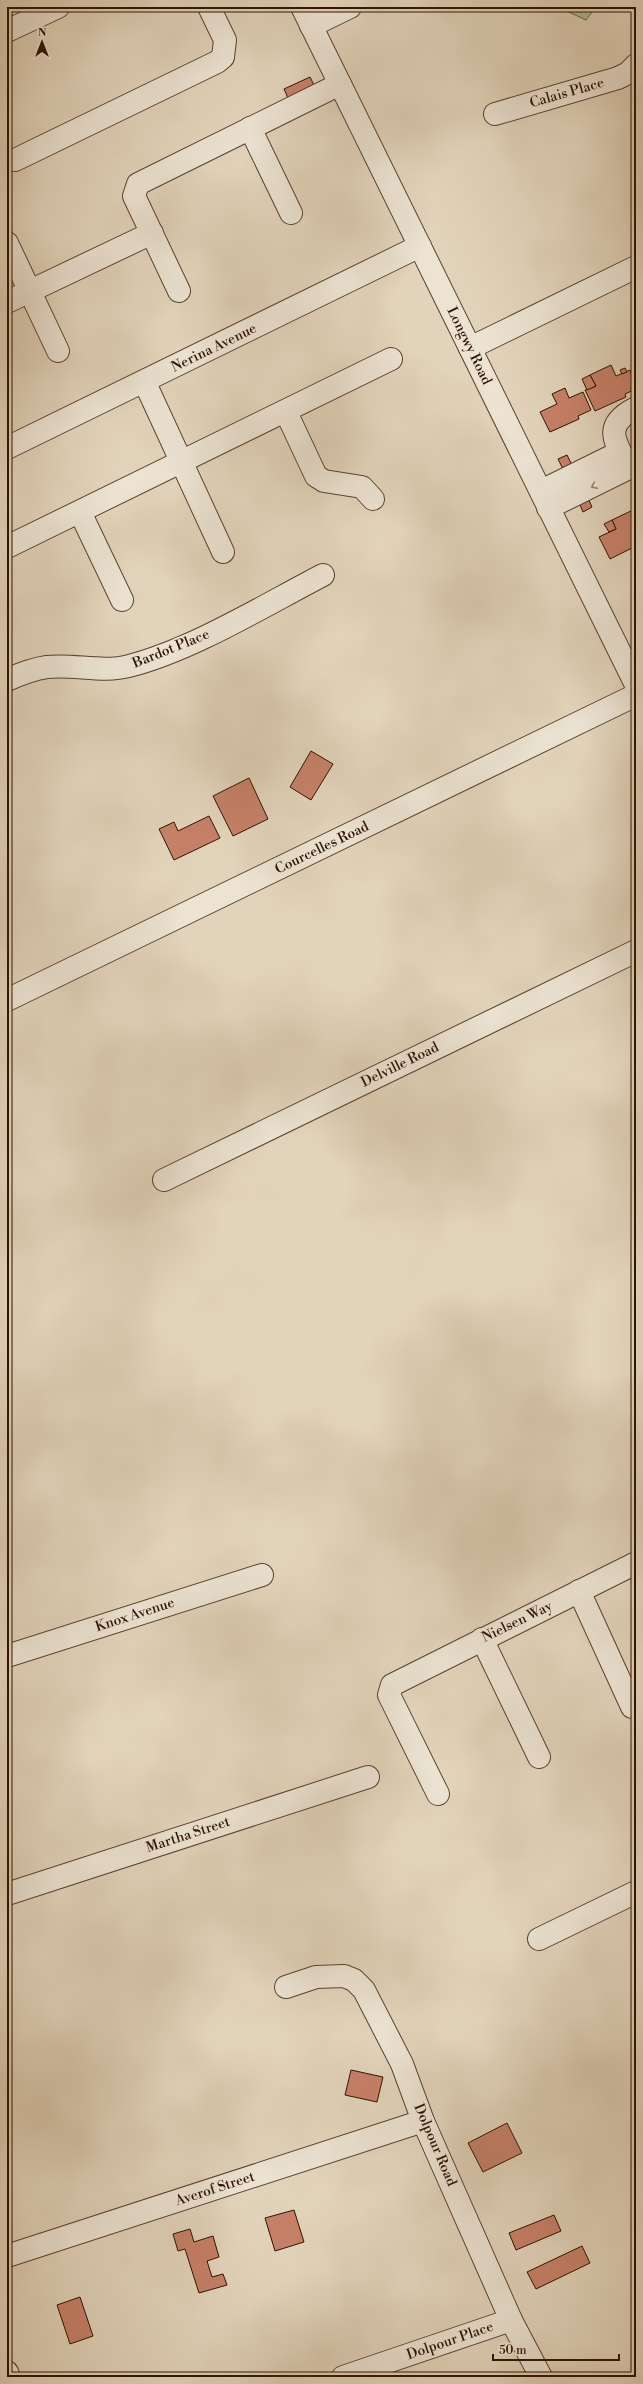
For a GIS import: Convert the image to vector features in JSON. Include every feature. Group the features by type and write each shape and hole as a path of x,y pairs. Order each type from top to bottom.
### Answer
{"street":[{"path":"7,31 58,7"},
{"path":"15,160 217,62 223,57 225,40 209,7"},
{"path":"307,16 350,7"},
{"name":"Longwy Road","path":"307,16 636,686"},
{"name":"Calais Place","path":"495,114 618,78 628,73 636,66"},
{"path":"179,291 134,196 138,184 340,84"},
{"path":"250,128 291,213"},
{"path":"7,302 152,232"},
{"path":"7,243 58,351"},
{"name":"Nerina Avenue","path":"7,448 144,383 420,246"},
{"path":"470,348 636,267"},
{"path":"7,547 286,412 391,359"},
{"path":"144,383 224,552"},
{"path":"544,500 628,466 614,435 615,425 620,417 636,408"},
{"path":"286,412 316,476 324,481 362,486 373,499"},
{"path":"80,512 122,600"},
{"name":"Bardot Place","path":"7,680 20,674 47,667 116,668 142,663 207,634 323,575"},
{"name":"Courcelles Road","path":"7,1000 636,695"},
{"name":"Delville Road","path":"164,1180 636,951"},
{"name":"Nielsen Way","path":"438,1794 390,1695 390,1688 398,1681 636,1563"},
{"name":"Knox Avenue","path":"7,1656 262,1575"},
{"path":"579,1591 632,1707"},
{"path":"482,1639 539,1757"},
{"name":"Martha Street","path":"7,1894 368,1777"},
{"path":"539,1939 636,1892"},
{"name":"Dolpour Road","path":"286,1987 316,1977 331,1976 344,1976 360,1983 402,2064 423,2121 512,2320 541,2377"},
{"name":"Averof Street","path":"7,2256 423,2121"},
{"name":"Dolpour Place","path":"343,2377 512,2320"},
{"path":"7,2372 9,2377"}],"green space":[{"path":"558,7 596,7 586,20"}],"building":[{"path":"310,77 314,85 288,98 284,89"},
{"path":"611,365 616,376 630,370 636,389 625,394 626,397 595,411 585,390 596,386 590,375"},
{"path":"625,368 627,372 622,374 620,370"},
{"path":"590,375 596,386 587,390 582,379"},
{"path":"565,388 569,398 583,392 591,410 578,416 579,419 550,432 540,412 557,404 552,394"},
{"path":"567,455 574,469 565,473 558,459"},
{"path":"586,494 592,507 583,512 577,498"},
{"path":"633,510 636,516 636,546 610,559 599,537 616,529 612,520"},
{"path":"612,520 616,529 609,532 604,524"},
{"path":"636,561 636,567 635,568 632,563"},
{"path":"311,751 333,764 311,800 290,787"},
{"path":"249,778 268,819 233,836 213,796"},
{"path":"209,816 220,838 174,860 159,829 174,822 178,831"},
{"path":"351,2070 383,2077 377,2102 345,2095"},
{"path":"507,2123 522,2153 483,2172 468,2143"},
{"path":"294,2210 304,2242 275,2251 265,2218"},
{"path":"554,2215 561,2231 516,2250 509,2233"},
{"path":"190,2229 194,2242 213,2236 219,2257 207,2261 212,2277 223,2274 227,2285 199,2293 185,2249 178,2251 173,2234"},
{"path":"582,2246 590,2263 536,2289 527,2272"},
{"path":"80,2297 93,2336 70,2344 57,2305"}]}
